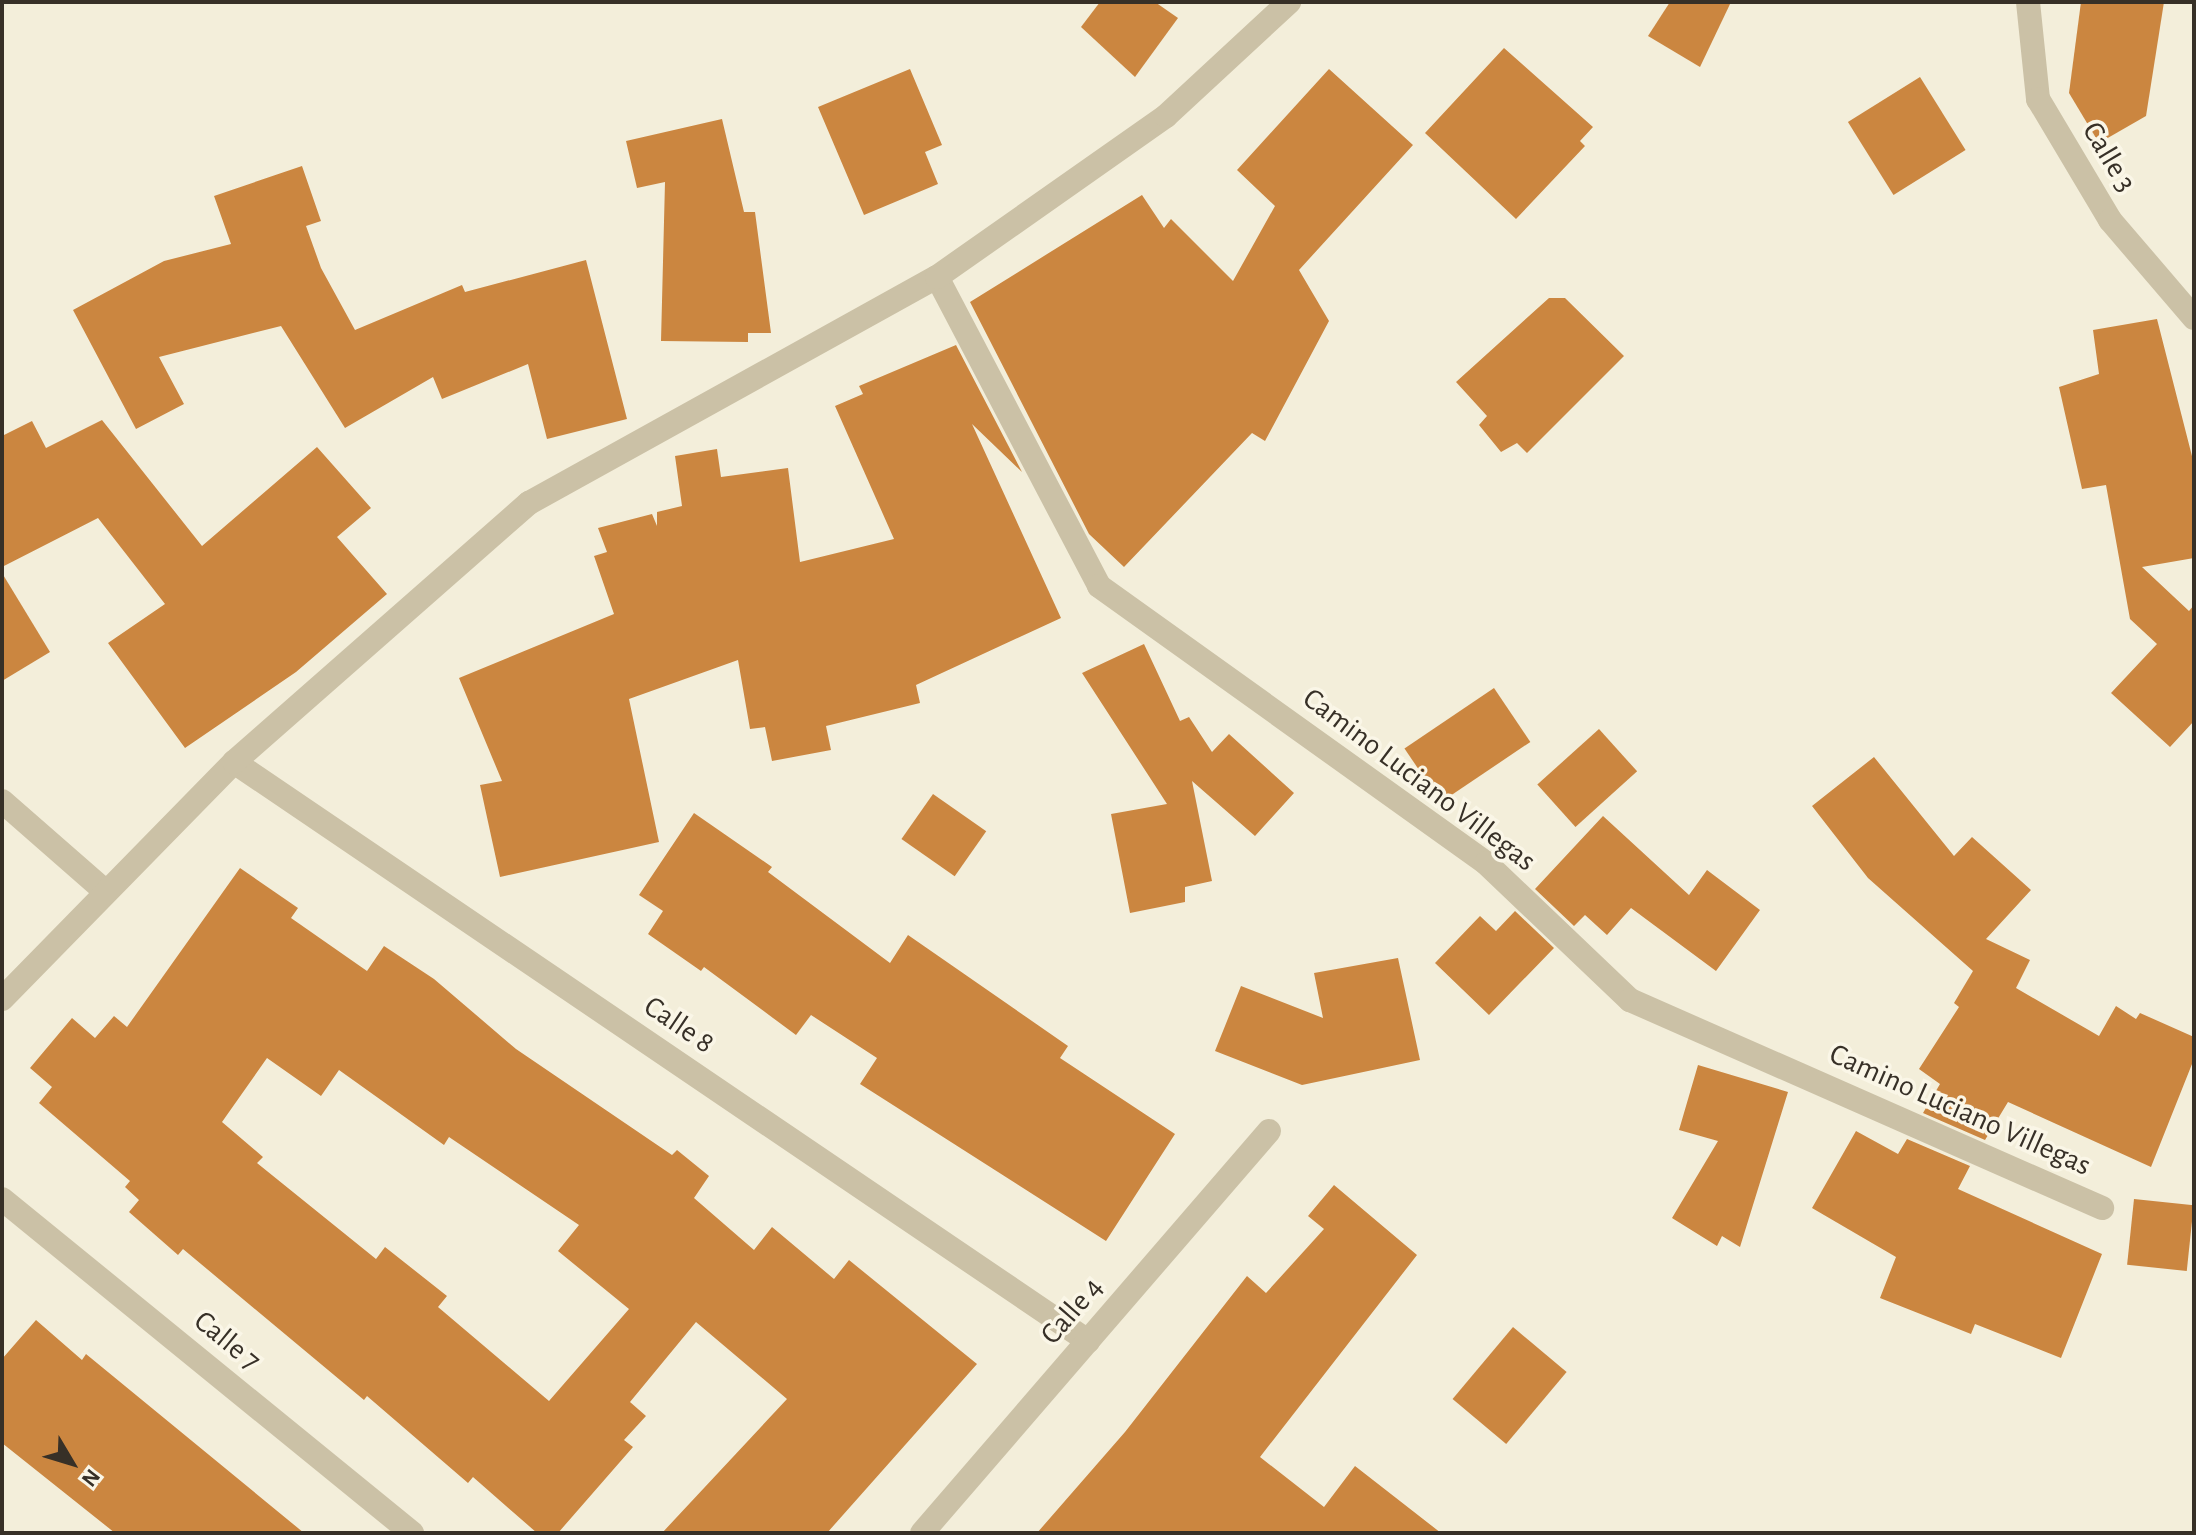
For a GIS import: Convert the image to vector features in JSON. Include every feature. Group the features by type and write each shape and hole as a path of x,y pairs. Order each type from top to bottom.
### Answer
{"street":[{"path":"2,999 234,762 529,503 937,277 1166,116 1289,2"},
{"name":"Calle 3","path":"2028,2 2038,99 2110,220 2194,318"},
{"name":"Camino Luciano Villegas","path":"937,277 1099,586 1486,863 1630,1000 2102,1208"},
{"name":"Calle 8","path":"234,762 1088,1341"},
{"path":"2,801 106,892"},
{"name":"Calle 4","path":"922,1533 1269,1131"},
{"name":"Calle 7","path":"2,1199 412,1533"}],"building":[{"path":"1100,2 1155,2 1178,18 1135,77 1081,27"},
{"path":"1670,2 1731,2 1700,67 1648,36"},
{"path":"2081,2 2164,2 2146,116 2099,143 2069,93"},
{"path":"1504,48 1593,127 1580,141 1585,146 1516,219 1425,133"},
{"path":"910,69 942,145 925,152 938,184 864,215 818,107"},
{"path":"1329,69 1413,145 1299,270 1329,321 1265,441 1252,433 1124,567 1089,534 970,302 1142,195 1164,228 1171,219 1233,281 1275,206 1237,170"},
{"path":"1920,77 1966,150 1893,195 1848,122"},
{"path":"722,119 744,212 755,212 771,333 748,333 748,342 661,341 665,182 637,188 626,141"},
{"path":"302,166 321,221 306,226 321,268 355,330 462,285 465,292 586,260 627,419 547,439 528,364 442,399 433,377 345,428 281,326 159,357 184,404 136,429 73,310 164,261 231,244 214,196"},
{"path":"1549,298 1565,298 1624,356 1527,453 1517,443 1501,452 1479,425 1487,416 1456,382"},
{"path":"2157,319 2194,464 2194,558 2142,567 2189,611 2194,605 2194,721 2170,747 2111,693 2157,644 2130,619 2106,485 2082,489 2059,387 2099,374 2093,330"},
{"path":"956,345 1022,472 972,424 1061,618 916,685 920,703 826,726 831,750 772,761 765,727 750,729 738,660 629,699 659,842 500,877 480,785 502,781 459,678 614,614 594,556 607,552 598,528 652,514 657,526 657,512 682,506 675,456 717,449 721,477 788,468 800,562 894,539 835,406 863,394 859,386"},
{"path":"102,420 202,546 317,447 371,508 337,537 387,594 296,672 185,748 108,643 165,604 98,518 2,567 2,436 32,421 46,448"},
{"path":"2,573 50,652 2,681"},
{"path":"1144,644 1180,721 1189,717 1212,752 1229,734 1294,793 1255,836 1192,781 1212,881 1185,887 1185,902 1130,913 1111,814 1167,804 1082,673"},
{"path":"1494,688 1530,742 1441,802 1404,748"},
{"path":"1599,729 1637,771 1575,827 1537,785"},
{"path":"1874,757 1954,856 1972,837 2031,890 1986,939 2030,960 2016,988 2099,1036 2116,1006 2136,1019 2140,1013 2194,1037 2194,1059 2151,1167 2008,1102 1985,1140 1923,1113 1940,1084 1919,1069 1959,1007 1954,1003 1973,971 1868,878 1812,806"},
{"path":"933,794 986,831 955,876 901,839"},
{"path":"694,813 772,867 768,872 890,963 908,935 1068,1046 1060,1058 1175,1134 1106,1241 860,1084 877,1058 811,1015 796,1035 704,967 701,971 648,934 663,911 639,895"},
{"path":"1603,816 1689,895 1707,870 1760,910 1716,971 1631,908 1607,935 1585,915 1574,926 1535,889"},
{"path":"240,868 298,908 291,918 367,971 384,946 434,979 516,1049 672,1155 677,1150 709,1176 694,1198 754,1250 772,1227 834,1279 849,1260 977,1364 827,1533 662,1533 787,1399 696,1322 630,1402 646,1416 624,1440 633,1447 558,1533 537,1533 473,1477 468,1483 367,1396 364,1400 183,1249 178,1255 129,1212 139,1200 125,1187 130,1181 39,1103 52,1087 30,1068 72,1018 95,1038 114,1016 127,1027","holes":["267,1058 321,1096 339,1070 444,1145 449,1137 579,1225 558,1251 629,1309 549,1401 438,1307 447,1296 385,1247 376,1259 257,1163 263,1157 222,1122"]},
{"path":"1515,911 1554,948 1489,1015 1435,963 1480,916 1496,931"},
{"path":"1398,958 1420,1060 1302,1085 1215,1051 1241,986 1323,1018 1314,973"},
{"path":"1698,1065 1788,1092 1740,1247 1722,1236 1717,1246 1672,1218 1718,1141 1679,1130"},
{"path":"1856,1131 1898,1154 1907,1139 1970,1166 1958,1189 2102,1254 2061,1358 1975,1324 1971,1334 1880,1298 1896,1257 1812,1208"},
{"path":"1334,1185 1417,1255 1260,1457 1324,1507 1355,1466 1441,1533 1037,1533 1125,1432 1247,1276 1266,1293 1324,1229 1308,1216"},
{"path":"2134,1199 2194,1205 2187,1271 2127,1265"},
{"path":"36,1320 82,1360 86,1354 304,1533 115,1533 2,1443 2,1359"},
{"path":"1513,1327 1567,1372 1506,1444 1453,1399"}]}
